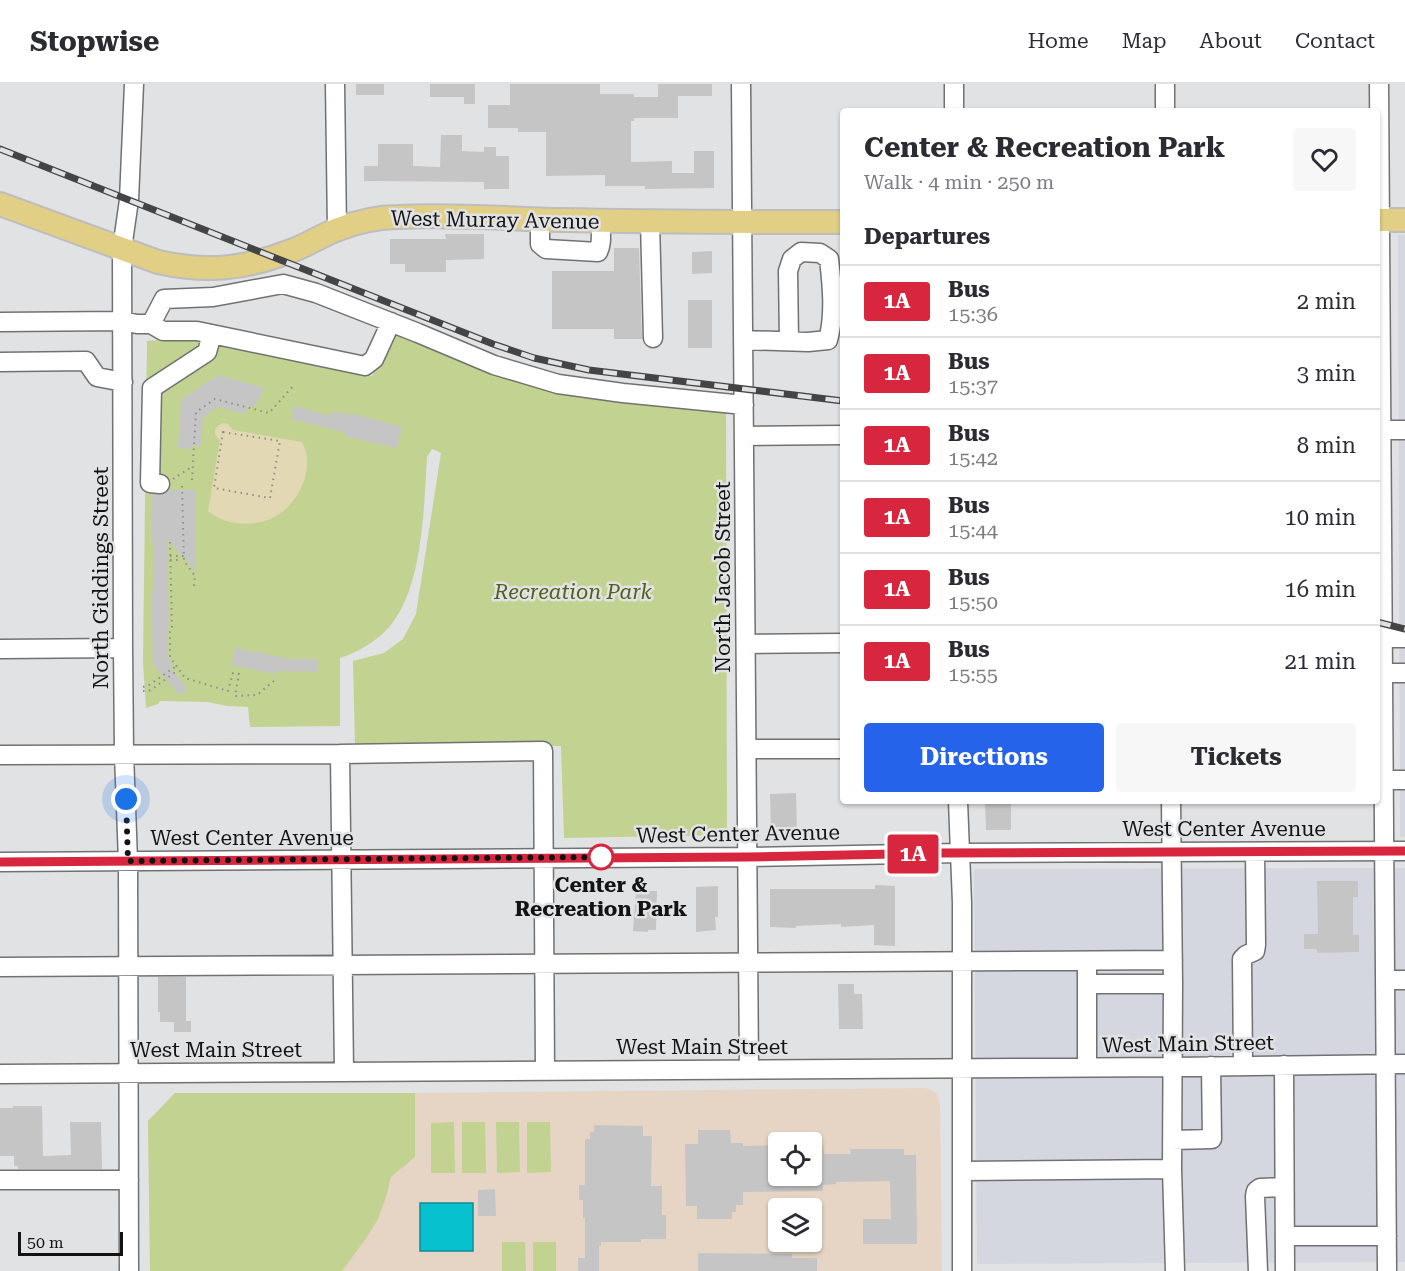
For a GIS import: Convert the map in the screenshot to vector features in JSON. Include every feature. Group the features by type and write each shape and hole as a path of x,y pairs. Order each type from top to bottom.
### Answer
{"main road":[{"name":"West Murray Avenue","path":"0,204 158,262 180,267 220,269 242,266 272,257 357,223 398,216 600,221 840,222"},
{"path":"1380,220 1405,220"}],"street":[{"name":"North Giddings Street","path":"129,1271 128,861 124,754 122,249 129,200 134,84"},
{"path":"335,84 337,230"},
{"name":"North Jacob Street","path":"741,84 749,1069"},
{"path":"954,84 954,108"},
{"path":"1165,84 1165,108"},
{"path":"1379,84 1379,108"},
{"path":"540,220 542,248 598,252 600,249 600,221"},
{"path":"650,221 653,338"},
{"path":"743,340 789,341 828,340 832,327 831,277 829,259 820,253 801,252 792,259 788,271 789,341"},
{"path":"152,324 164,299 213,297 283,284 316,293 494,365 558,384 744,405"},
{"path":"0,322 122,321 152,324 163,331 197,331 365,366 374,359 391,322"},
{"path":"160,484 150,483 152,388 207,351 212,334"},
{"path":"0,362 86,361 97,377 123,382"},
{"path":"1380,430 1405,430"},
{"path":"744,436 840,435"},
{"path":"1387,1271 1380,638 1405,638"},
{"path":"746,644 840,643"},
{"path":"0,649 123,648"},
{"path":"1382,673 1405,673"},
{"path":"747,749 840,748"},
{"path":"0,755 543,751 545,1071"},
{"path":"340,754 344,1072"},
{"path":"1381,771 1405,780"},
{"path":"958,804 962,903 962,1271"},
{"path":"1171,804 1172,1169 1175,1271"},
{"name":"West Center Avenue","path":"0,862 1405,851"},
{"path":"1243,1065 1242,959 1255,951 1256,945 1255,852"},
{"path":"0,967 1173,960"},
{"path":"1088,961 1088,1067"},
{"path":"1385,980 1405,980"},
{"path":"1087,984 1173,984"},
{"name":"West Main Street","path":"0,1074 1405,1064"},
{"path":"1284,1065 1285,1271"},
{"path":"1172,1140 1212,1139 1211,1066"},
{"path":"962,1171 1172,1169"},
{"path":"0,1180 129,1180"},
{"path":"1258,1271 1256,1191 1260,1188 1284,1187"},
{"path":"1285,1236 1387,1236"}],"path":[{"path":"192,480 196,412 215,399 269,413 295,384"},
{"path":"223,432 280,441 270,498 214,488 223,432"},
{"path":"160,484 194,466"},
{"path":"183,486 184,558 195,576 194,585"},
{"path":"170,542 170,657 184,678 228,691 233,673 239,674 235,696 257,695 274,681"},
{"path":"170,558 184,558"},
{"path":"176,666 143,689 151,690 179,669"}],"shaded area":[{"path":"1398,235 1405,235 1405,837 1400,837"},
{"path":"1405,868 1405,1262 977,1264 974,869"},
{"path":"926,1088 936,1093 940,1103 942,1271 150,1271 148,1121 175,1093"}],"green space":[{"name":"Recreation Park","path":"393,332 507,364 607,387 726,401 727,835 564,838 561,746 355,745 353,661 384,653 403,639 416,614 441,453 432,449 427,457 420,543 411,587 403,606 382,634 355,652 340,658 340,726 250,727 248,707 208,702 160,701 146,708 143,662 147,341 197,337 372,376"},
{"path":"175,1093 415,1093 415,1157 391,1177 378,1219 342,1271 150,1271 148,1121"},
{"path":"454,1122 455,1173 431,1173 431,1123"},
{"path":"462,1122 485,1122 486,1173 462,1173"},
{"path":"496,1122 519,1122 520,1172 497,1173"},
{"path":"527,1122 550,1122 551,1172 527,1173"},
{"path":"502,1242 525,1242 526,1271 502,1271"},
{"path":"533,1242 556,1242 556,1271 533,1271"}],"sand":[{"path":"223,423 228,424 233,430 302,442 306,453 306,475 296,497 280,514 263,522 246,524 229,522 208,511 220,440 215,431"}],"water":[{"path":"420,1203 473,1203 473,1251 420,1251"}],"building":[{"path":"356,84 384,84 384,95 356,95"},
{"path":"430,84 475,84 475,104 464,104 464,97 430,97"},
{"path":"510,84 600,84 600,94 658,97 658,84 712,84 712,96 678,96 678,118 634,118 634,121 631,121 631,162 672,161 672,173 694,173 694,151 714,151 714,188 645,189 645,186 605,186 605,175 546,176 546,132 518,132 518,128 488,128 488,105 510,105"},
{"path":"441,135 462,135 462,151 484,152 484,147 496,147 496,156 509,156 509,189 484,189 484,182 364,181 364,166 378,166 378,144 413,144 413,166 440,167"},
{"path":"445,234 484,234 484,259 446,260 446,272 405,272 405,264 390,264 390,239 446,239"},
{"path":"614,248 639,248 642,339 614,339 614,329 552,329 552,271 614,271"},
{"path":"712,251 712,273 692,274 692,252"},
{"path":"688,300 712,300 712,348 688,348"},
{"path":"218,375 264,388 254,407 248,406 245,414 217,407 203,417 201,446 192,446 192,449 178,448 181,400"},
{"path":"294,406 331,416 333,411 349,415 350,413 402,427 397,448 344,436 345,432 291,419"},
{"path":"169,490 195,490 195,571 167,539 169,627 167,627 167,656 173,664 170,667 188,689 180,695 153,665 152,494 164,494"},
{"path":"235,648 290,659 318,659 318,672 276,671 275,674 232,665"},
{"path":"796,793 797,827 771,827 770,794"},
{"path":"985,804 1011,804 1011,830 986,830"},
{"path":"1317,881 1358,881 1358,897 1353,897 1353,935 1359,935 1359,952 1317,953 1317,949 1304,949 1304,934 1318,934"},
{"path":"875,885 895,886 895,946 874,945 874,925 770,927 770,889 875,889"},
{"path":"718,886 716,930 696,932 696,887"},
{"path":"636,891 657,891 656,930 633,931"},
{"path":"158,977 186,977 186,1021 191,1021 191,1032 174,1032 174,1022 160,1022"},
{"path":"838,984 854,984 854,994 862,994 863,1029 839,1029"},
{"path":"13,1106 42,1106 43,1156 71,1155 70,1122 101,1122 102,1169 18,1169 18,1166 14,1166 14,1156 0,1156 0,1108 13,1108"},
{"path":"594,1125 643,1126 643,1136 652,1136 651,1186 662,1186 662,1215 666,1215 666,1239 641,1239 641,1242 601,1242 599,1271 578,1271 578,1258 585,1258 585,1218 583,1218 583,1200 579,1200 579,1185 585,1185 585,1139 590,1139 590,1132 594,1132"},
{"path":"698,1130 730,1130 731,1143 743,1143 743,1146 768,1145 768,1186 822,1186 822,1145 824,1154 851,1154 850,1149 904,1149 904,1155 916,1155 917,1244 863,1244 863,1219 891,1219 890,1181 836,1182 836,1184 823,1185 823,1191 743,1192 743,1205 736,1205 736,1212 732,1212 732,1219 697,1219 697,1206 686,1206 685,1144 698,1144"},
{"path":"495,1189 496,1216 478,1216 478,1190"},
{"path":"698,1253 792,1254 792,1258 817,1258 817,1271 698,1271"}],"railway":[{"path":"0,149 493,344 534,358 589,370 840,401"},
{"path":"1380,623 1405,629"}],"bus line":[{"name":"1A","path":"0,862 1405,851"}],"place":[{"name":"Center & Recreation Park","path":"601,857"}],"route":[{"path":"126,799 128,861 601,857"}]}
